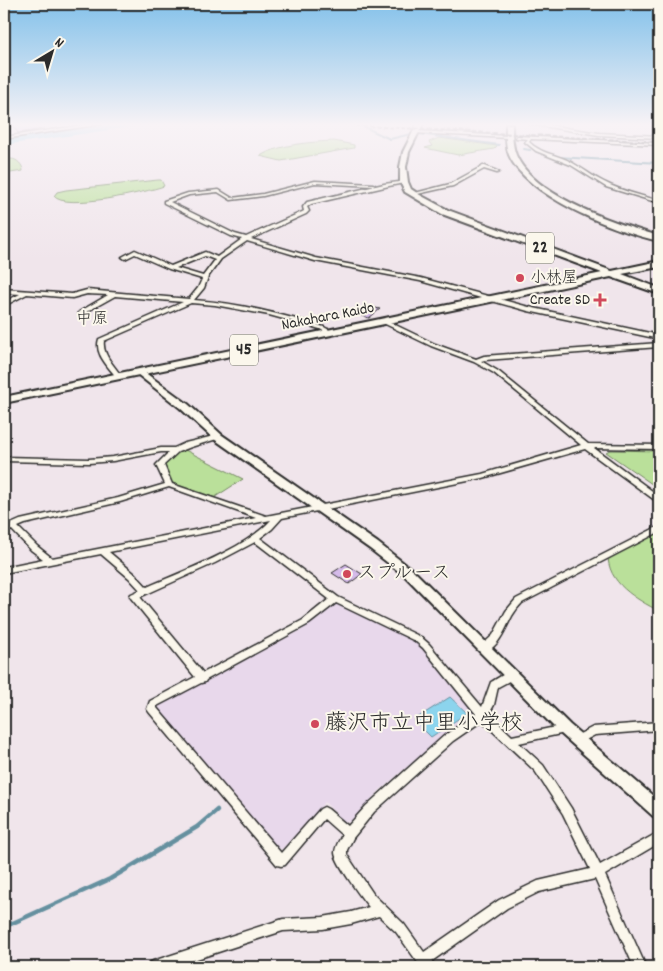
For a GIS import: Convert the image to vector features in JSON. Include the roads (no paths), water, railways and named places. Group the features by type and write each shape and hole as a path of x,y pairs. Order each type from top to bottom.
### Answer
{"main road":[{"path":"404,169 404,182"},
{"path":"521,169 545,190 590,214 659,239"},
{"path":"528,169 550,188 597,213 659,235"},
{"name":"22","path":"404,182 413,194 429,205 445,212 659,291"},
{"name":"Nakahara Kaido","path":"4,400 659,264"}],"street":[{"path":"413,194 451,185 480,169"},
{"path":"490,169 498,172"},
{"path":"579,169 590,177 627,194 659,202"},
{"path":"404,182 346,185 315,182 247,198 230,199 219,191 188,194 166,202 224,231 315,259 385,272 493,298 528,309 659,337"},
{"path":"118,376 102,352 101,340 190,301 201,288 204,278 218,259 246,238 304,213 307,211 305,207 309,203 387,184"},
{"path":"652,199 659,197"},
{"path":"125,256 135,252 171,268 204,278"},
{"path":"171,268 205,254 218,259"},
{"path":"4,291 24,294 72,296 87,292 215,303 270,313 322,328 329,332"},
{"path":"4,304 24,294"},
{"path":"81,313 115,294"},
{"path":"383,322 433,345 476,361 514,385 586,446 659,499"},
{"path":"476,361 494,357 659,345"},
{"path":"140,372 184,406 218,437 374,546 410,574 435,596 510,676 578,740 659,811"},
{"path":"169,485 160,465 175,450 188,444 218,437"},
{"path":"4,570 488,475 586,446 659,447"},
{"path":"4,459 113,460 161,450 175,450"},
{"path":"4,530 49,515 120,500 169,485 266,519"},
{"path":"202,679 134,596 256,538 270,528 279,516"},
{"path":"14,526 34,548 51,561"},
{"path":"483,649 497,639 509,612 520,601 659,529"},
{"path":"256,538 336,599 418,639 484,715 539,768 567,811 598,872 640,967"},
{"path":"103,551 146,591"},
{"path":"336,599 306,622 153,704 152,708 281,861 324,812 349,834"},
{"path":"510,676 494,685 489,705 484,715 449,738 370,809 342,844 341,856 370,899 400,928 425,964 503,904 538,887 598,872 659,837"},
{"path":"578,740 593,731 659,726"},
{"path":"512,740 565,728"},
{"path":"153,967 283,925 323,923 351,918 381,909"}],"water":[{"path":"450,697 467,713 431,737 414,720"}],"waterway":[{"path":"4,927 110,879 197,827 217,810"}],"place":[{"name":"小林屋","path":"520,278"},
{"name":"Create SD","path":"600,300"},
{"name":"スプルース","path":"347,574"},
{"name":"藤沢市立中里小学校","path":"315,724"}],"district":[{"name":"中原","path":"92,319"}]}
